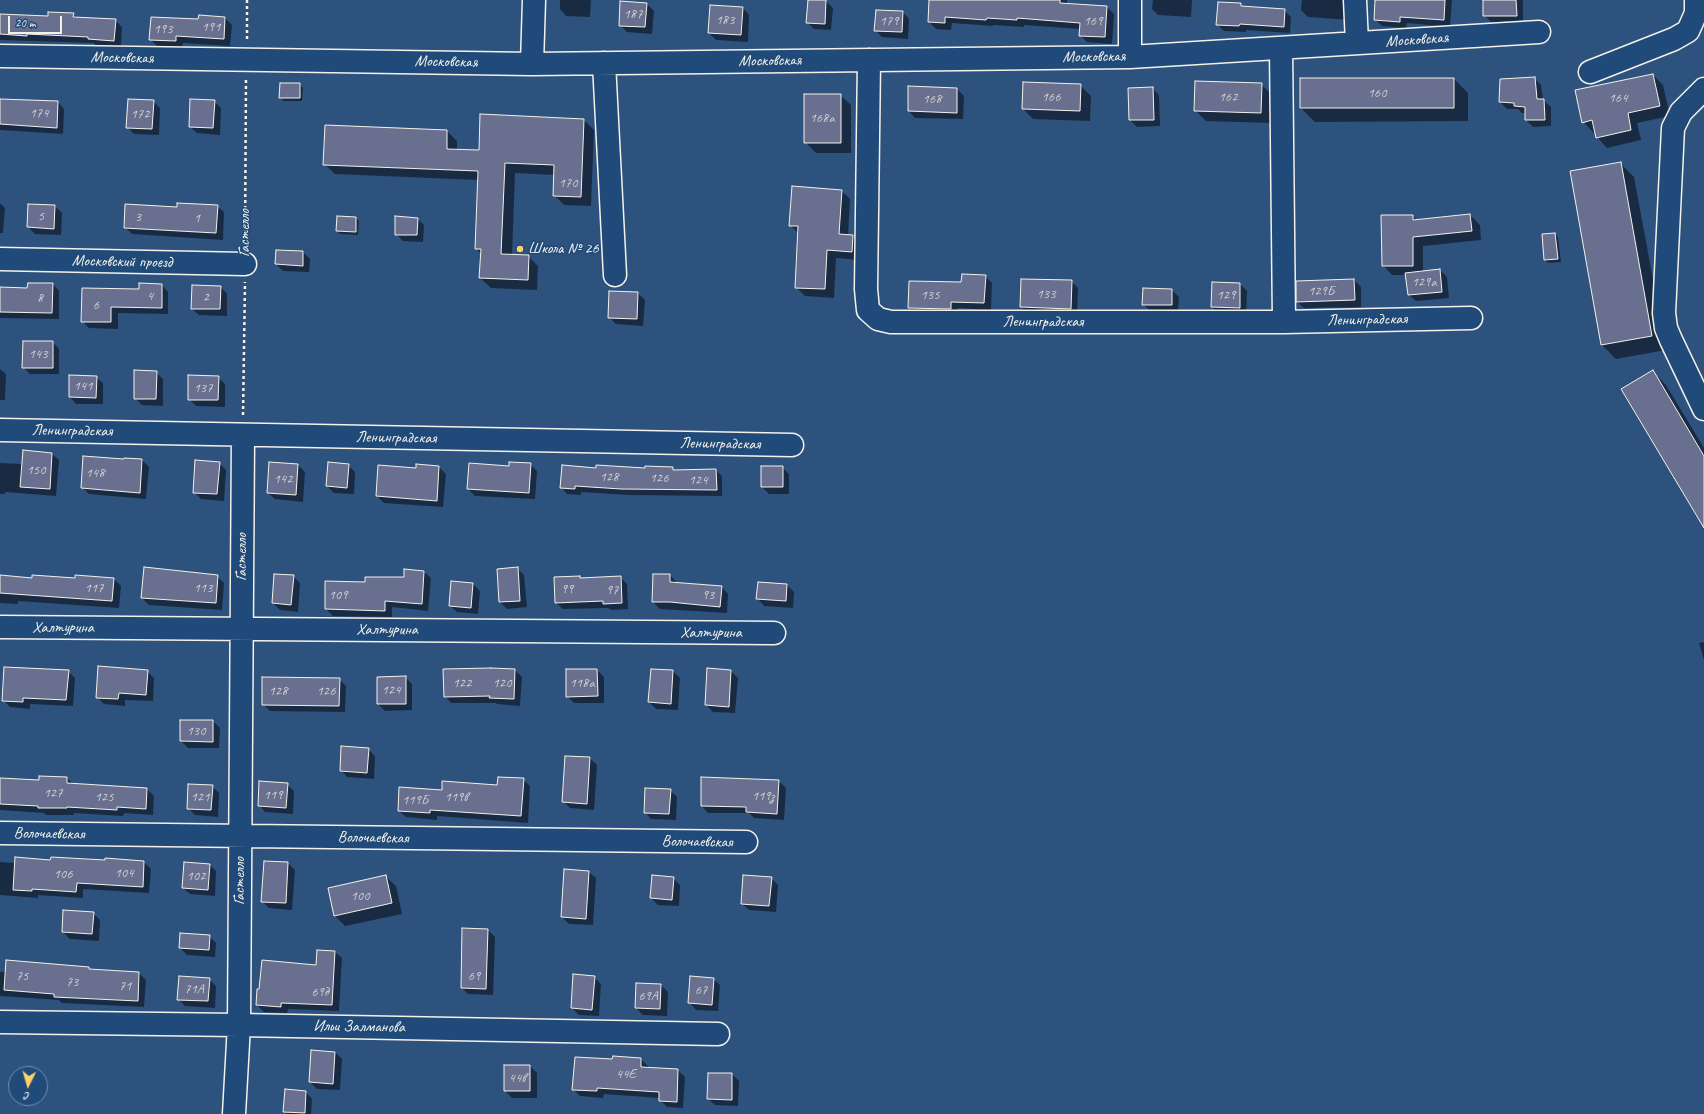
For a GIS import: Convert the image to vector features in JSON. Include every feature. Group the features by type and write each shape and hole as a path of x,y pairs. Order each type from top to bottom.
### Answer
{"street":[{"path":"532,64 534,0"},
{"path":"1130,0 1130,57"},
{"path":"1356,0 1357,43"},
{"path":"1590,72 1688,31 1696,13 1696,0"},
{"name":"Московская","path":"0,56 532,64 1130,57 1539,32"},
{"path":"1281,48 1284,322"},
{"name":"Ленинградская","path":"869,60 866,289 868,310 878,319 891,322 1284,322 1471,318"},
{"path":"604,63 615,275"},
{"path":"1704,89 1681,112 1673,128 1664,298 1666,328 1704,409"},
{"name":"Московский проезд","path":"0,259 245,264"},
{"name":"Ленинградская","path":"0,430 792,445"},
{"name":"Гастелло","path":"234,1114 239,1024 243,435"},
{"name":"Халтурина","path":"0,627 774,633"},
{"name":"Волочаевская","path":"0,833 746,842"},
{"name":"Ильи Залманова","path":"0,1022 239,1024 718,1034"}],"path":[{"name":"Гастелло","path":"243,435 247,0"}],"building":[{"path":"808,0 826,0 825,24 806,23"},
{"path":"929,0 1060,0 1060,3 1107,6 1105,37 1079,36 1080,23 1017,18 1017,20 987,18 986,20 945,17 945,23 928,22"},
{"path":"1375,0 1445,0 1444,20 1400,17 1400,22 1374,20"},
{"path":"1483,0 1516,0 1517,16 1483,16"},
{"path":"620,1 647,3 645,27 619,26"},
{"path":"1218,2 1241,3 1241,6 1285,9 1284,27 1240,24 1239,26 1216,25"},
{"path":"710,5 743,7 741,35 708,33"},
{"path":"876,10 903,11 902,32 874,31"},
{"path":"48,12 74,13 73,17 116,19 114,41 88,39 88,37 0,34 0,14 48,16"},
{"path":"199,15 225,17 224,39 176,36 176,41 149,40 151,17 198,19"},
{"path":"1653,74 1660,106 1628,113 1631,130 1596,138 1592,120 1582,123 1575,90"},
{"path":"1535,77 1537,99 1544,99 1545,120 1525,120 1525,107 1514,106 1514,103 1499,102 1500,79"},
{"path":"1300,78 1454,78 1454,108 1300,108"},
{"path":"1195,81 1262,83 1261,113 1194,111"},
{"path":"1023,82 1081,84 1080,111 1022,109"},
{"path":"280,83 300,83 300,98 279,98"},
{"path":"908,86 957,88 957,113 908,111"},
{"path":"1153,87 1154,120 1129,120 1128,88"},
{"path":"804,94 841,94 841,143 804,143"},
{"path":"0,99 58,101 57,128 0,124"},
{"path":"128,99 154,100 152,129 126,128"},
{"path":"190,99 215,100 213,128 189,127"},
{"path":"480,114 584,119 581,197 553,196 554,165 505,163 501,254 529,255 528,280 479,278 481,249 475,249 478,171 323,165 325,125 447,130 447,149 479,150"},
{"path":"1621,162 1652,336 1601,345 1570,171"},
{"path":"792,186 842,190 839,234 853,235 852,252 827,250 825,289 795,288 798,226 789,226"},
{"path":"177,203 218,205 216,233 124,228 125,204 177,207"},
{"path":"28,204 55,205 54,229 27,227"},
{"path":"1470,214 1472,231 1413,237 1413,266 1382,266 1381,215 1413,215 1413,220"},
{"path":"337,216 356,217 356,232 336,231"},
{"path":"395,216 418,218 417,235 395,235"},
{"path":"1555,233 1558,259 1544,260 1542,234"},
{"path":"276,250 303,251 303,266 275,264"},
{"path":"1440,269 1442,292 1408,295 1405,273"},
{"path":"962,274 986,275 984,303 951,302 951,309 908,308 909,281 961,282"},
{"path":"1021,279 1072,280 1071,309 1020,307"},
{"path":"1354,279 1355,300 1296,302 1296,281"},
{"path":"1212,282 1240,283 1240,308 1211,307"},
{"path":"28,283 53,283 52,313 0,312 0,287 27,288"},
{"path":"139,283 162,284 162,308 111,307 111,322 81,322 82,288 139,289"},
{"path":"192,285 221,286 220,309 191,309"},
{"path":"1143,288 1172,289 1172,305 1142,305"},
{"path":"609,291 638,292 637,319 608,318"},
{"path":"23,341 53,341 53,368 22,368"},
{"path":"134,370 157,371 156,399 134,399"},
{"path":"1653,370 1704,456 1704,528 1621,389"},
{"path":"69,375 97,376 96,398 69,397"},
{"path":"188,375 219,376 218,400 188,400"},
{"path":"23,450 52,453 50,489 20,487"},
{"path":"83,456 142,459 140,493 81,488"},
{"path":"195,460 220,462 217,494 193,493"},
{"path":"269,462 298,464 296,495 267,493"},
{"path":"328,462 349,464 347,488 326,486"},
{"path":"509,462 531,463 529,493 467,489 469,463 509,466"},
{"path":"416,464 439,466 437,501 376,496 378,465 416,468"},
{"path":"562,465 596,468 596,465 645,468 645,466 673,467 673,470 716,469 717,490 621,489 575,486 575,489 560,488"},
{"path":"761,466 783,466 783,487 761,487"},
{"path":"144,567 218,575 216,603 141,598"},
{"path":"518,567 520,601 499,602 497,569"},
{"path":"404,569 424,571 422,604 385,601 385,611 325,609 325,581 365,582 365,577 404,577"},
{"path":"274,574 294,575 291,605 272,603"},
{"path":"653,574 670,574 670,582 722,586 720,607 670,602 652,602"},
{"path":"0,575 32,578 32,575 75,578 75,575 114,578 112,601 0,593"},
{"path":"580,576 580,578 621,576 622,603 603,604 603,601 555,603 554,577"},
{"path":"451,581 473,583 471,608 449,606"},
{"path":"758,582 787,584 786,601 756,599"},
{"path":"98,666 148,670 146,695 119,693 118,699 96,698"},
{"path":"4,667 69,670 66,700 23,698 23,702 2,701"},
{"path":"707,668 731,670 729,707 705,705"},
{"path":"443,669 515,669 514,699 489,698 490,696 444,697"},
{"path":"566,669 597,669 598,696 566,697"},
{"path":"651,669 673,670 671,704 648,702"},
{"path":"406,676 406,704 377,704 377,677"},
{"path":"262,677 340,678 339,706 262,705"},
{"path":"180,720 213,720 213,742 180,741"},
{"path":"341,746 369,748 367,773 340,771"},
{"path":"565,756 590,757 587,804 562,802"},
{"path":"39,776 67,777 67,783 147,788 146,809 117,807 117,810 67,807 38,808 38,806 0,804 0,778 39,780"},
{"path":"498,777 524,778 521,816 430,810 430,813 398,811 399,787 442,790 442,781 497,785"},
{"path":"701,777 779,780 777,814 746,812 746,807 701,806"},
{"path":"259,781 288,783 286,808 258,806"},
{"path":"188,784 213,785 211,810 187,809"},
{"path":"645,788 671,789 669,814 644,813"},
{"path":"15,857 50,860 51,857 105,860 105,858 144,861 143,887 77,883 76,892 32,889 32,891 13,890"},
{"path":"264,861 288,862 286,903 261,902"},
{"path":"184,862 210,864 208,890 182,888"},
{"path":"564,869 589,871 586,919 561,917"},
{"path":"386,875 392,903 334,916 328,888"},
{"path":"652,875 674,877 672,900 650,898"},
{"path":"743,875 772,877 769,906 741,904"},
{"path":"63,910 94,912 92,934 62,932"},
{"path":"462,928 488,929 486,989 461,988"},
{"path":"180,933 210,935 209,950 179,948"},
{"path":"317,950 335,951 332,1005 281,1003 281,1007 256,1005 262,960 316,965"},
{"path":"6,960 89,967 89,969 139,972 138,1001 54,997 54,994 4,990"},
{"path":"573,974 595,976 592,1010 571,1008"},
{"path":"179,976 210,978 208,1001 177,1000"},
{"path":"690,976 714,978 712,1005 688,1003"},
{"path":"636,983 661,984 660,1009 635,1008"},
{"path":"311,1050 335,1052 333,1084 309,1082"},
{"path":"613,1056 641,1058 641,1067 678,1069 677,1102 659,1101 659,1092 597,1088 597,1091 572,1090 575,1057 612,1059"},
{"path":"504,1065 530,1065 530,1091 504,1091"},
{"path":"708,1073 732,1073 732,1100 707,1099"},
{"path":"285,1089 306,1091 305,1113 283,1112"}],"place":[{"name":"Школа № 26","path":"520,249"}]}
